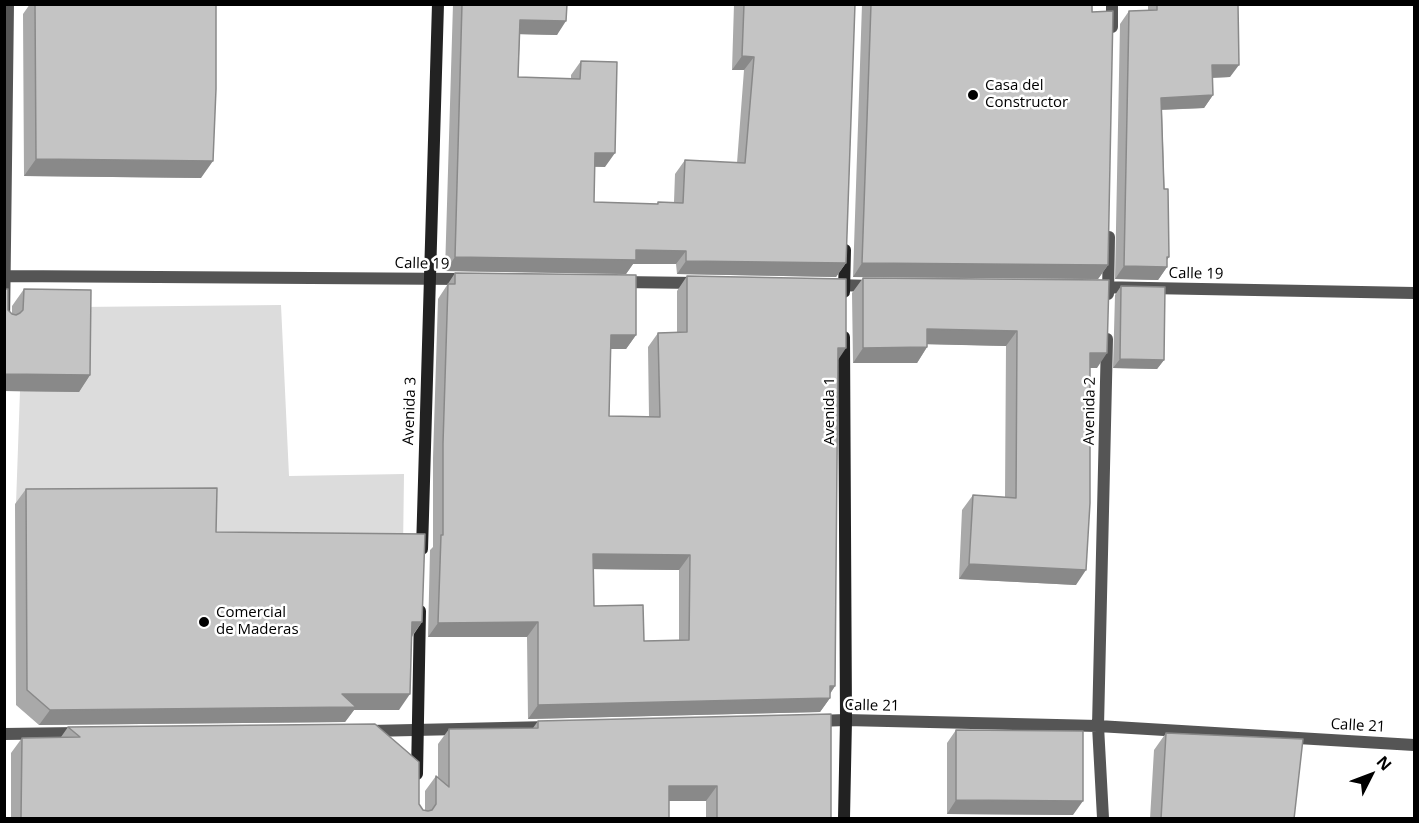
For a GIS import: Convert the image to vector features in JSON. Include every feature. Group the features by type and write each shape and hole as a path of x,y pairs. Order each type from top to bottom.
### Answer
{"main road":[{"name":"Avenida 3","path":"421,564 438,4"},
{"name":"Avenida 1","path":"844,819 846,720 844,285 846,238"},
{"path":"417,785 420,600"}],"street":[{"path":"4,323 8,4"},
{"path":"1112,4 1112,40"},
{"name":"Avenida 2","path":"1103,819 1098,726 1109,228"},
{"name":"Calle 19","path":"5,276 477,279"},
{"path":"607,282 714,283"},
{"path":"820,285 880,286"},
{"name":"Calle 19","path":"1084,287 1414,293"},
{"name":"Calle 21","path":"798,721 1098,726 1414,744"},
{"path":"358,731 560,727"},
{"path":"4,734 87,733"}],"shaded area":[{"path":"281,305 289,476 404,474 403,550 205,548 16,504 20,391 79,307"}],"building":[{"path":"35,4 216,4 213,161 36,159"},
{"path":"462,4 567,4 566,21 520,20 518,77 580,79 581,61 617,62 615,153 595,153 594,202 658,204 658,202 683,203 685,160 745,163 754,57 742,56 744,4 855,4 846,263 686,261 686,251 636,250 636,260 455,257"},
{"path":"871,4 1092,4 1092,12 1113,11 1108,265 862,263"},
{"path":"1157,4 1238,4 1239,65 1212,65 1213,95 1161,98 1164,189 1168,189 1169,257 1167,257 1167,267 1124,266 1129,11 1157,10"},
{"path":"455,273 636,275 636,335 611,335 609,416 660,417 658,333 687,332 687,276 846,279 846,348 838,348 835,686 830,686 830,698 538,705 538,622 438,623 441,535 443,535 443,443 448,284 455,284","holes":["593,554 690,555 689,640 644,641 643,605 594,606"]},
{"path":"863,278 1109,280 1107,353 1090,353 1090,503 1086,570 969,564 973,495 1016,498 1017,331 927,329 927,347 863,348"},
{"path":"1121,286 1165,287 1164,360 1120,359"},
{"path":"4,289 8,289 8,310 16,315 23,310 24,289 91,290 90,375 4,374"},
{"path":"217,488 216,532 425,534 422,622 412,622 410,694 342,694 356,707 50,710 27,690 26,489"},
{"path":"831,714 831,819 717,819 717,786 669,786 669,819 21,819 22,738 80,737 68,727 375,724 419,762 419,804 423,810 428,811 432,810 436,804 436,776 449,787 449,729 538,728 538,721"},
{"path":"956,730 1083,731 1083,801 956,800"},
{"path":"1166,733 1303,739 1294,819 1161,819"}],"place":[{"name":"Casa del Constructor","path":"973,95"},
{"name":"Comercial de Maderas","path":"204,622"}]}
